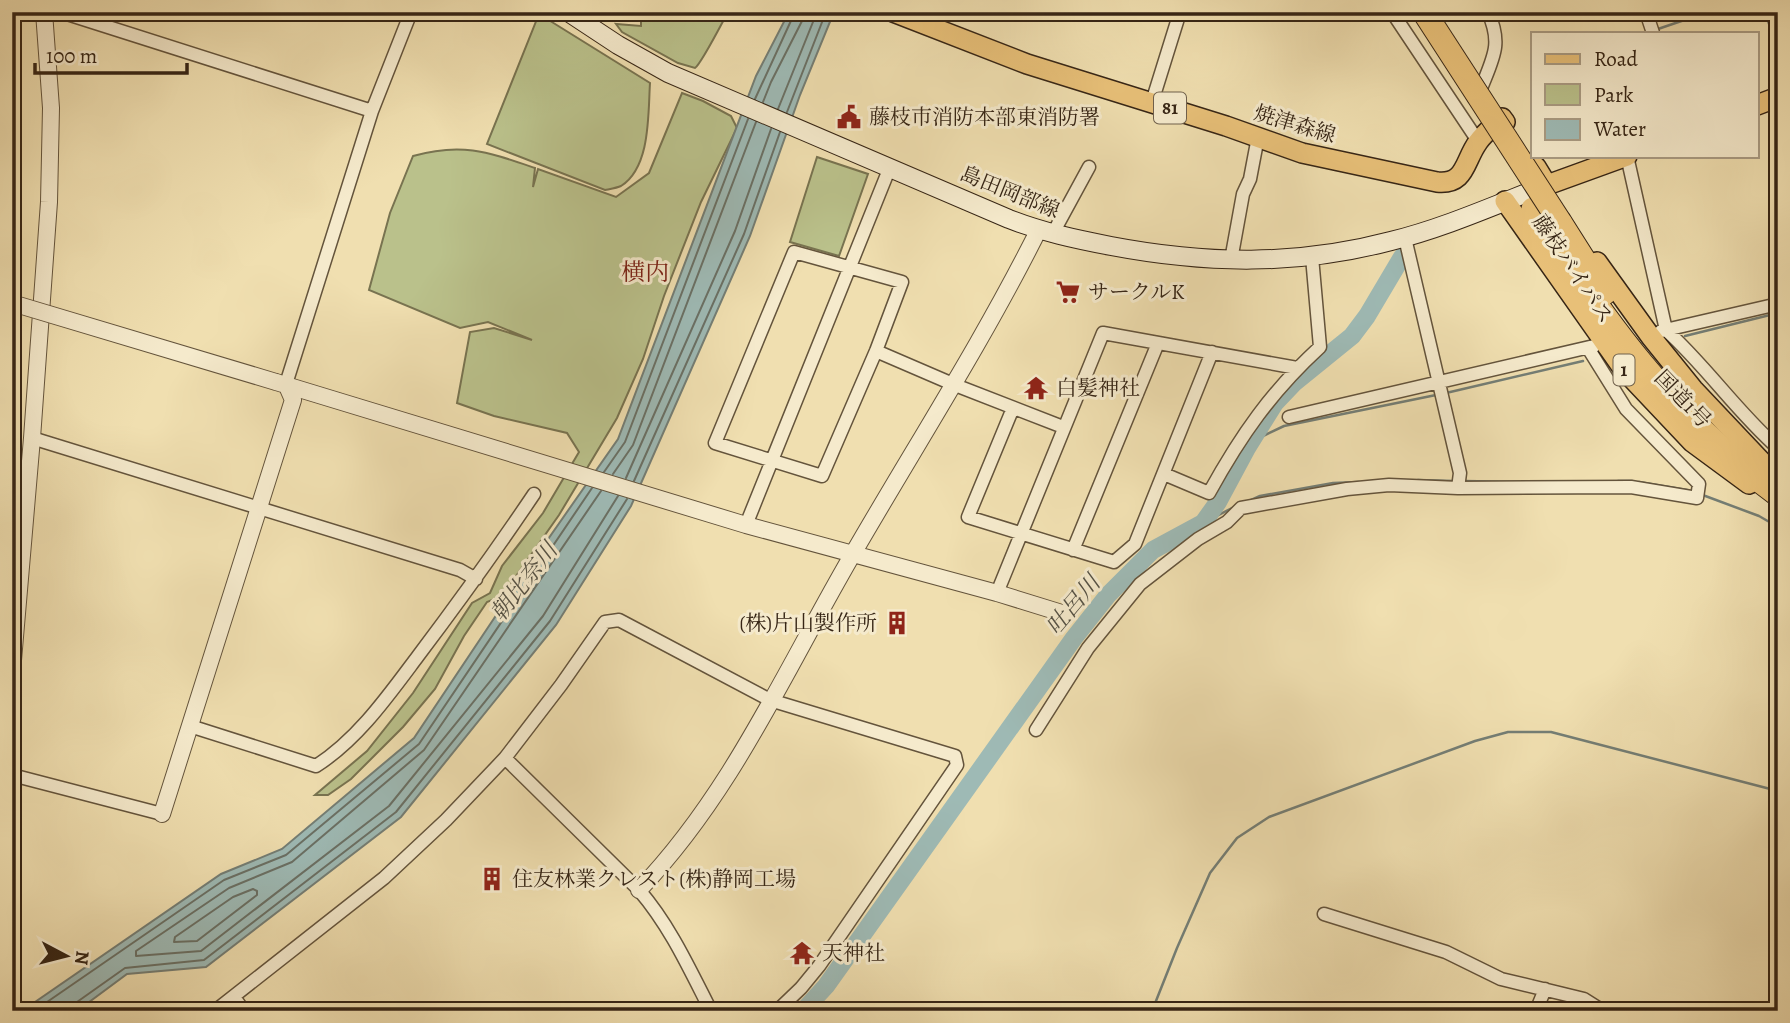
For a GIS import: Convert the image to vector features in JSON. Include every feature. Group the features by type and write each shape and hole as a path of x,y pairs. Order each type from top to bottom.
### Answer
{"highway":[{"name":"藤枝バイパス","path":"1408,12 1599,310 1648,372 1713,440 1778,495"},
{"name":"藤枝バイパス","path":"1424,12 1605,293 1651,354 1714,424 1778,479"}],"main road":[{"name":"島田岡部線","path":"568,12 668,73 1045,233 1166,256 1231,260 1312,257 1398,240 1547,186"},
{"name":"焼津森線","path":"893,12 1027,64 1325,159 1446,183 1459,177 1478,141 1503,118"},
{"path":"1758,105 1778,97"},
{"path":"1503,118 1547,186 1622,158"},
{"name":"国道1号","path":"1547,186 1651,337 1693,389 1778,479"},
{"name":"国道1号","path":"1505,201 1624,370 1692,442 1778,506"}],"street":[{"path":"12,672 49,202 51,108 44,12"},
{"path":"61,12 372,111"},
{"path":"281,383 372,111 411,12"},
{"path":"1152,102 1180,12"},
{"path":"1392,12 1478,141"},
{"path":"1436,12 1503,118"},
{"path":"1482,86 1496,53 1497,42 1488,12"},
{"path":"1646,12 1653,32"},
{"path":"1231,260 1243,194 1250,179 1258,137"},
{"path":"1627,158 1660,331 1681,343 1733,404 1778,448"},
{"path":"746,525 890,167"},
{"path":"639,890 682,844 705,811 773,701 853,553 1045,233 1089,167"},
{"path":"1398,240 1460,473 1458,488"},
{"path":"794,252 902,282 876,351 822,476 715,443 794,252"},
{"path":"1164,474 1209,493 1234,448 1261,408 1297,368 1321,347 1312,257"},
{"path":"12,303 746,525 1065,614"},
{"path":"1660,331 1778,304"},
{"path":"997,593 1103,333 1297,368"},
{"path":"1073,550 1158,343"},
{"path":"1036,730 1088,648 1140,584 1198,539 1227,522 1241,508 1378,486 1631,487 1697,498 1699,484 1626,409 1593,346 1289,417"},
{"path":"876,351 1063,427"},
{"path":"1013,408 968,517 1114,562 1135,544 1212,352"},
{"path":"12,775 162,814 293,400 281,383"},
{"path":"32,438 460,570 477,579"},
{"path":"190,726 316,766 332,756 377,710 477,579 534,494"},
{"path":"215,1011 384,877 446,820 505,758 605,622 619,620 773,701 955,756 957,765 819,966 801,988 776,1011"},
{"path":"505,758 657,911 675,939 710,1011"},
{"path":"1324,914 1446,952 1501,979 1584,999 1603,1011"},
{"path":"1536,1011 1545,989"},
{"path":"234,997 244,1011"}],"green space":[{"path":"641,12 728,12 695,68 678,63 622,32 616,24 641,26"},
{"path":"539,14 650,83 643,153 631,177 621,186 605,190 487,144"},
{"path":"682,93 731,116 737,128 701,202 664,296 643,359 617,418 559,515 502,596 487,602 464,636 435,689 403,727 351,779 328,795 315,795 367,751 413,693 472,603 490,593 502,566 543,513 579,452 567,433 494,416 457,403 470,332 494,328 532,340 488,322 460,328 369,290 390,213 413,156 461,149 489,153 535,168 533,187 538,169 616,197 649,173"},
{"path":"817,157 868,174 839,256 790,242"}],"water":[{"name":"朝比奈川","path":"789,12 834,12 800,95 750,236 631,506 556,625 401,817 206,967 127,974 77,1011 22,1011 221,874 282,849 414,738 618,439 756,76"}],"waterway":[{"path":"12,287 19,150 14,12"},
{"path":"1655,30 1708,12"},
{"path":"1765,12 1778,50"},
{"name":"吐呂川","path":"803,1011 826,986 1074,638 1108,595 1153,550 1203,523 1275,403 1294,383 1352,336 1402,257"},
{"path":"1685,336 1778,313"},
{"path":"1446,393 1583,361"},
{"path":"1247,448 1261,437 1284,426 1436,395"},
{"path":"1418,480 1454,481"},
{"path":"1464,481 1520,482"},
{"path":"1618,481 1632,481"},
{"path":"1249,501 1260,496 1333,483 1359,482"},
{"path":"1639,482 1687,490"},
{"path":"1700,494 1759,516 1778,527"},
{"path":"1203,523 1236,506"},
{"path":"1152,1011 1210,873 1237,838 1269,817 1475,741 1508,732 1551,732 1778,791"}],"place":[{"name":"藤枝市消防本部東消防署","path":"849,117"},
{"name":"サークルK","path":"1068,292"},
{"name":"白髪神社","path":"1036,388"},
{"name":"(株)片山製作所","path":"897,623"},
{"name":"住友林業クレスト(株)静岡工場","path":"492,879"},
{"name":"天神社","path":"802,953"}],"district":[{"name":"横内","path":"645,272"}]}
